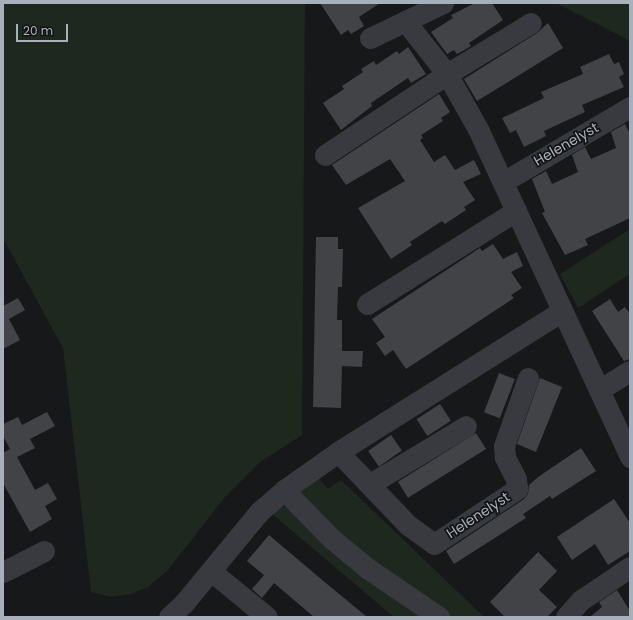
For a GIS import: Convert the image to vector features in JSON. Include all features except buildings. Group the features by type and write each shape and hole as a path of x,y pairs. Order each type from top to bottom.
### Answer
{"street":[{"path":"370,38 443,3"},
{"path":"405,21 447,74 478,129 630,457"},
{"path":"325,155 447,74 531,23"},
{"name":"Helenelyst","path":"503,182 630,107"},
{"path":"367,304 516,211"},
{"path":"169,617 211,572 259,512 284,490 338,452 562,311"},
{"path":"599,390 630,371"},
{"name":"Helenelyst","path":"338,452 408,525 434,544 517,489 516,479 505,457 504,446 528,378"},
{"path":"370,484 466,426"},
{"path":"284,490 332,539 367,568 439,617"},
{"path":"3,572 44,551"},
{"path":"566,617 581,600 630,567"},
{"path":"211,572 267,617"}],"shaded area":[{"path":"3,3 305,3 302,435 260,462 225,497 168,570 148,587 131,594 111,597 91,592 63,348 3,238"},
{"path":"556,3 630,3 630,41 621,36"},
{"path":"630,229 630,274 578,308 560,274"},
{"path":"318,478 328,489 341,480 484,617 452,617 358,553 300,499 301,490"},
{"path":"278,506 291,508 430,617 394,617 271,513"}]}
